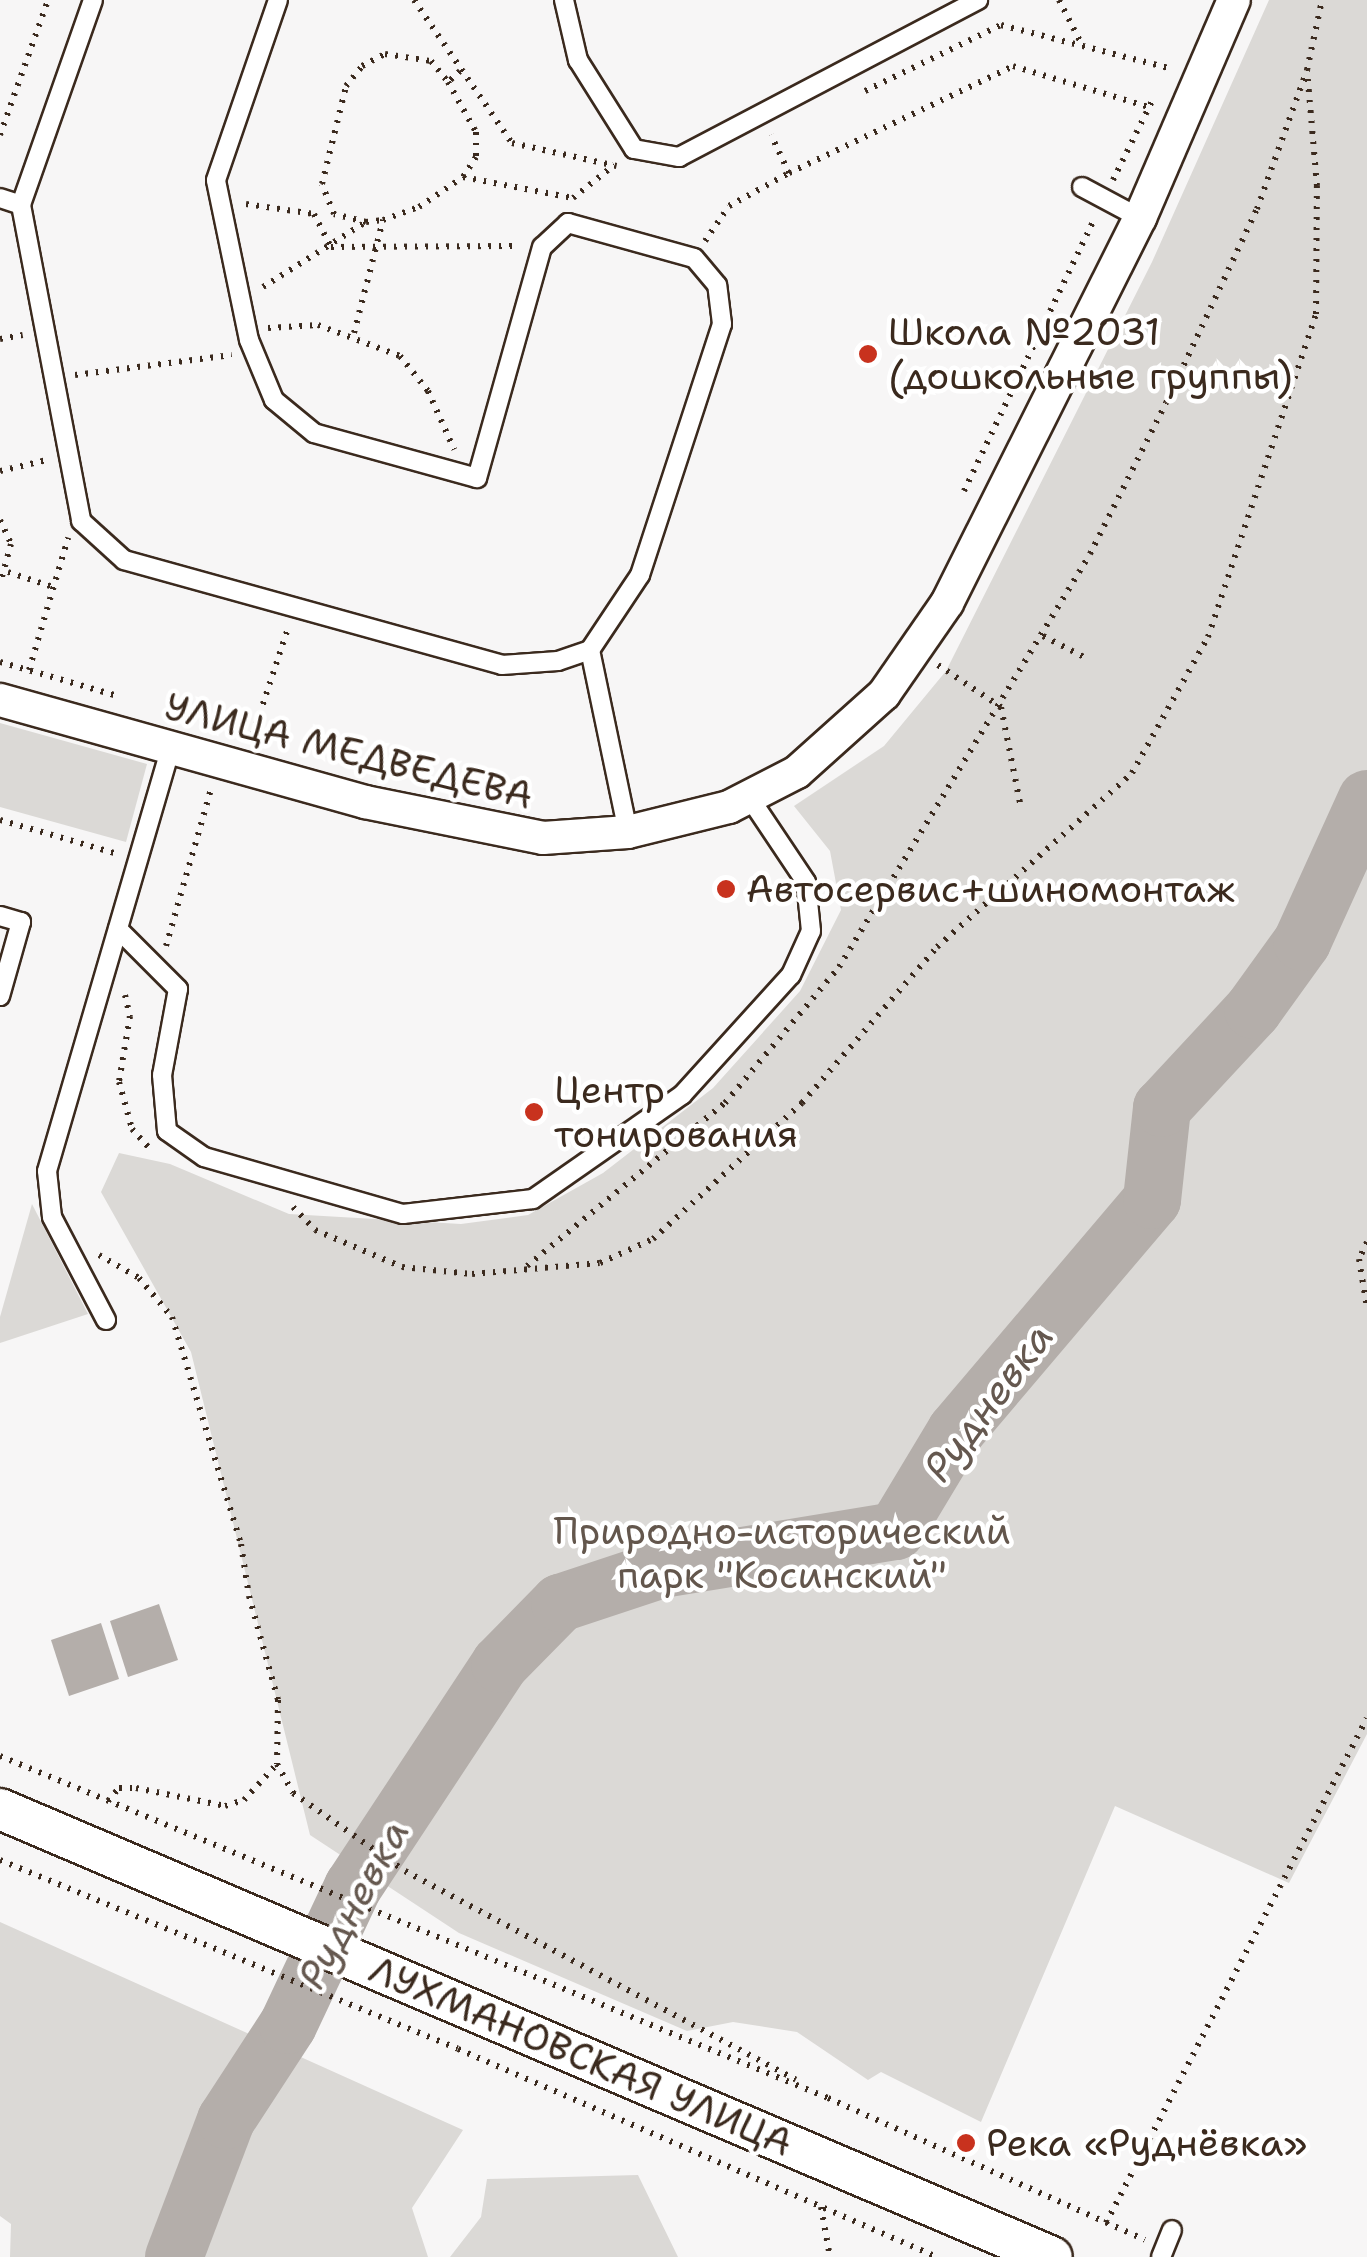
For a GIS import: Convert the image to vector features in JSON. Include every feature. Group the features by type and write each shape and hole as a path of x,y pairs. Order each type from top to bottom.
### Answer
{"street":[{"name":"УЛИЦА МЕДВЕДЕВА","path":"0,700 169,756 458,824 543,838 628,832 749,797 798,772 932,662 1140,218 1226,2"},
{"name":"ЛУХМАНОВСКАЯ УЛИЦА","path":"0,1809 1052,2257"}],"lane":[{"path":"94,0 21,205 50,378 81,521 124,560 502,665 558,661 590,650 640,576 722,324 717,285 694,258 568,224 542,247 477,478 314,433 274,400 254,352 246,330 216,180 278,0"},
{"path":"566,1 578,60 634,149 679,157 978,0"},
{"path":"1082,187 1140,218"},
{"path":"0,198 21,205"},
{"path":"590,650 628,832"},
{"path":"106,1320 52,1217 47,1170 169,756"},
{"path":"118,929 178,989 162,1075 167,1131 204,1158 402,1214 533,1199 682,1095 790,975 810,931 806,882 749,797"},
{"path":"0,916 21,922 0,996"},
{"path":"1163,2253 1172,2230"}],"path":[{"path":"0,135 48,0"},
{"path":"1059,0 1083,46"},
{"path":"526,1267 725,1103 839,966 1001,706 1107,520 1232,262 1307,70 1322,0"},
{"path":"385,54 431,60 448,82 476,132 476,158 463,177 418,207 383,220 366,222 334,214 322,184 346,86 362,66 385,54"},
{"path":"1162,81 1175,54"},
{"path":"694,258 729,206 789,173 1014,66 1149,107"},
{"path":"283,1180 280,1192 315,1230 402,1267 472,1274 600,1263 653,1239 699,1203 802,1103 937,947 1132,773 1208,636 1316,314 1317,186 1307,70"},
{"path":"448,82 460,72"},
{"path":"962,496 1155,94"},
{"path":"760,114 789,173"},
{"path":"463,177 573,198 614,166"},
{"path":"220,200 314,214 331,247"},
{"path":"354,334 383,220"},
{"path":"241,301 366,222"},
{"path":"331,247 376,243 542,247"},
{"path":"246,330 318,325 354,334 400,356 428,391 448,427 460,473"},
{"path":"50,378 254,352"},
{"path":"0,472 67,456"},
{"path":"30,670 77,503"},
{"path":"0,520 11,544 8,572 0,584"},
{"path":"8,572 53,587"},
{"path":"253,734 295,608"},
{"path":"1042,636 1086,658"},
{"path":"0,662 125,698"},
{"path":"932,662 1001,706 1020,803"},
{"path":"236,730 271,740"},
{"path":"159,970 216,774 169,756"},
{"path":"0,820 138,860"},
{"path":"52,1217 139,1278 172,1317 272,1666 278,1700 277,1764 293,1793 376,1854 828,2098"},
{"path":"1367,1242 1360,1259 1367,1308"},
{"path":"1106,2223 1367,1718"},
{"path":"0,1756 828,2098 1106,2223 1163,2253"},
{"path":"108,1801 119,1788 136,1788 225,1806 244,1800 277,1764"},
{"path":"0,1860 458,2048 936,2257"},
{"path":"820,2207 830,2257"}],"green space":[{"name":"Природно-исторический парк \"Косинский\"","path":"1269,0 1367,0 1367,1734 1289,1883 1115,1806 981,2122 881,2072 868,2080 797,2032 733,2022 687,2031 459,1933 310,1835 191,1352 101,1192 119,1153 170,1164 289,1214 461,1224 528,1215 603,1173 713,1088 800,991 841,910 830,851 794,806 884,746 946,671 1152,262"},
{"path":"0,723 147,764 126,842 0,807"},
{"path":"32,1204 88,1314 0,1343 0,1317"},
{"path":"0,1922 463,2130 412,2208 428,2257 10,2257 11,2224 0,2216"},
{"path":"638,2175 678,2257 450,2257 481,2217 487,2179"}],"shaded area":[{"path":"159,1604 178,1660 128,1677 110,1621"},
{"path":"101,1623 119,1679 69,1696 51,1640"}],"waterway":[{"name":"Рудневка","path":"174,2257 226,2120 288,2025 353,1887 500,1664 560,1603 663,1569 896,1531 956,1431 1152,1200 1162,1108 1253,1010 1302,942 1367,799"}],"place":[{"name":"Школа №2031 (дошкольные группы)","path":"868,354"},
{"name":"Автосервис+шиномонтаж","path":"726,889"},
{"name":"Центр тонирования","path":"534,1112"},
{"name":"Река «Руднёвка»","path":"966,2143"}]}
